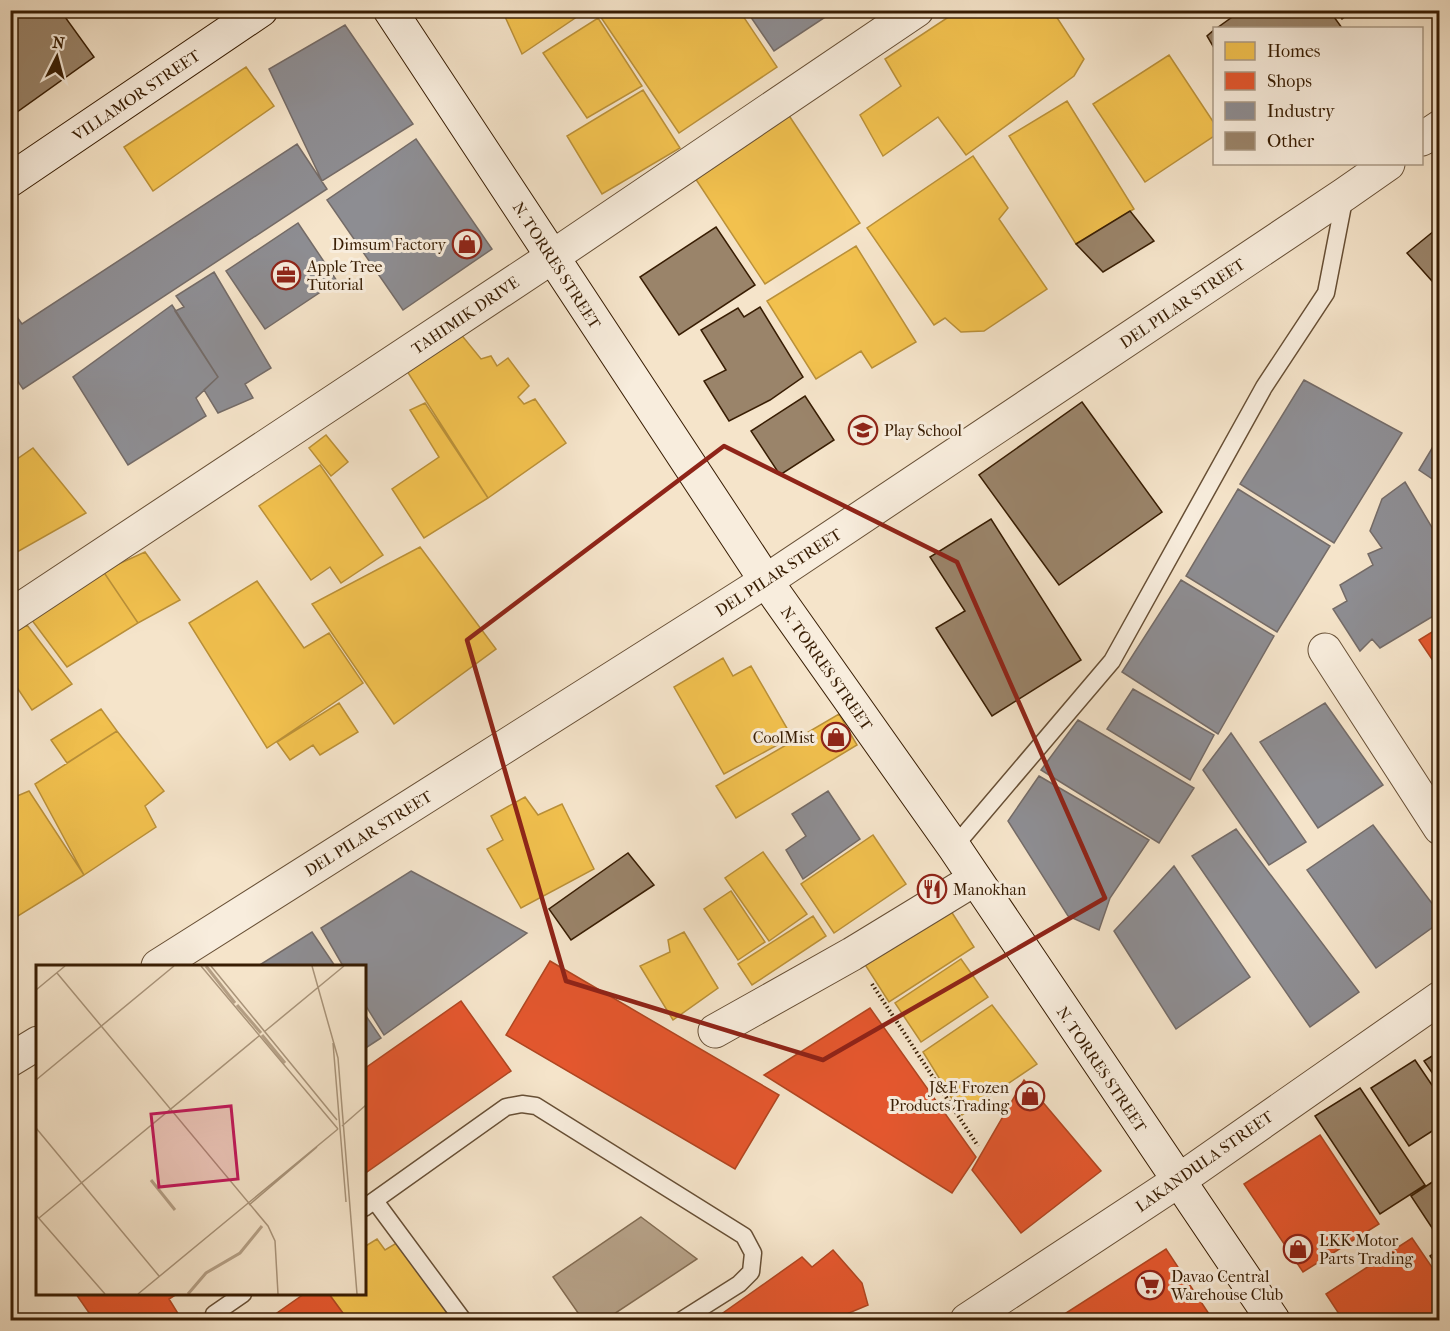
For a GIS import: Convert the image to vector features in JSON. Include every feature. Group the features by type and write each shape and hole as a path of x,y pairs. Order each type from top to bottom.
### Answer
{"street":[{"name":"VILLAMOR STREET","path":"10,180 261,10"},
{"name":"N. TORRES STREET","path":"390,10 766,581 954,847 1273,1320"},
{"name":"TAHIMIK DRIVE","path":"10,616 552,257 916,10"},
{"path":"1423,139 1440,127"},
{"name":"DEL PILAR STREET","path":"160,965 766,581 1387,165"},
{"path":"1325,650 1440,828"},
{"path":"715,1031 852,954 975,879"},
{"name":"LAKANDULA STREET","path":"967,1320 1178,1180 1440,998"},
{"path":"10,1060 36,1044"}],"lane":[{"path":"954,847 1112,661 1264,387 1326,293 1345,194"},
{"path":"463,1320 370,1204 506,1107 522,1104 536,1106 744,1236 753,1253 751,1272 739,1284 682,1320"},
{"path":"214,1314 240,1295"}],"path":[{"path":"852,954 978,1146"}],"highlighted area":[{"path":"724,446 957,562 1105,898 823,1060 566,981 467,640"}],"shaded area":[{"path":"641,1217 697,1259 605,1320 583,1320 553,1277"}],"building: Homes":[{"path":"502,10 587,10 522,54"},
{"path":"596,10 739,10 777,67 679,133"},
{"path":"959,10 1052,10 1084,59 1074,76 966,155 938,117 883,156 860,115 901,86 885,59"},
{"path":"598,18 642,86 587,118 543,53"},
{"path":"1169,55 1213,121 1213,137 1145,182 1093,104"},
{"path":"246,67 274,106 153,191 124,147"},
{"path":"643,90 680,148 602,194 567,136"},
{"path":"1067,101 1134,209 1076,244 1009,136"},
{"path":"788,114 860,223 765,284 693,175"},
{"path":"973,156 1008,208 999,219 1047,289 984,331 961,332 945,318 934,325 867,228"},
{"path":"856,246 916,342 872,368 861,351 816,379 767,301"},
{"path":"459,332 481,359 491,356 497,366 508,358 529,386 518,397 524,404 535,399 566,443 488,498 405,368"},
{"path":"425,403 488,498 424,538 392,489 439,457 410,410"},
{"path":"326,435 348,462 331,476 309,448"},
{"path":"33,448 86,513 10,556 10,464"},
{"path":"320,465 383,555 341,583 330,567 311,580 259,506"},
{"path":"420,547 496,649 394,724 312,604"},
{"path":"145,552 180,600 138,623 103,571"},
{"path":"103,571 138,623 67,667 31,619"},
{"path":"257,581 304,648 329,633 363,683 267,748 189,623"},
{"path":"27,625 72,684 32,710 10,677 10,635"},
{"path":"723,658 733,676 751,666 792,737 724,774 674,687"},
{"path":"339,703 358,732 320,755 313,745 290,760 277,742"},
{"path":"101,709 117,731 67,763 51,740"},
{"path":"839,714 857,745 736,818 716,786"},
{"path":"117,731 164,791 145,806 156,827 84,875 35,784"},
{"path":"29,791 84,875 10,921 10,799"},
{"path":"525,797 538,815 562,804 594,869 521,908 487,849 503,840 491,816"},
{"path":"873,835 906,884 834,933 801,884"},
{"path":"763,852 807,914 769,941 725,878"},
{"path":"731,891 765,942 738,960 704,909"},
{"path":"949,908 974,947 889,1002 864,963"},
{"path":"813,916 826,936 752,985 738,964"},
{"path":"684,932 718,988 673,1020 640,966 670,952 668,940"},
{"path":"961,959 988,997 921,1042 895,1003"},
{"path":"992,1005 1037,1064 962,1115 923,1052"},
{"path":"377,1239 385,1250 400,1241 452,1320 348,1320 330,1295 366,1295 366,1246"}],"building: Shops":[{"path":"1440,627 1440,671 1419,640"},
{"path":"550,961 779,1095 735,1169 506,1035"},
{"path":"461,1001 511,1071 366,1173 366,1068"},
{"path":"870,1008 976,1157 952,1193 764,1075"},
{"path":"1024,1080 1101,1171 1021,1233 972,1170"},
{"path":"1320,1135 1379,1224 1303,1272 1244,1184"},
{"path":"1412,1238 1440,1279 1440,1320 1343,1320 1326,1294"},
{"name":"Davao Central Warehouse Club","path":"1166,1249 1213,1320 1055,1320"},
{"path":"833,1250 862,1283 868,1305 844,1315 847,1320 713,1320 802,1257 812,1267"},
{"path":"77,1295 175,1295 169,1299 182,1320 94,1320"},
{"path":"303,1295 330,1295 348,1320 267,1320"}],"building: Industry":[{"path":"746,10 836,10 774,51"},
{"path":"345,25 413,124 322,181 269,69"},
{"path":"416,139 492,249 403,310 327,200"},
{"path":"297,144 327,189 23,389 10,370 10,307 22,324"},
{"path":"298,223 337,281 265,329 226,271"},
{"path":"214,272 271,368 245,384 253,398 218,413 204,390 218,377 175,311 184,307 176,296"},
{"path":"172,305 218,377 196,398 206,416 128,465 73,377"},
{"path":"1304,380 1402,433 1334,543 1240,484"},
{"path":"1440,435 1440,484 1419,470"},
{"path":"1405,482 1440,541 1440,612 1380,648 1372,639 1360,651 1333,609 1347,601 1340,585 1373,565 1368,554 1382,548 1370,531 1382,499"},
{"path":"1238,489 1330,546 1277,632 1186,576"},
{"path":"1181,580 1274,636 1218,734 1122,672"},
{"path":"1133,689 1214,735 1190,780 1107,729"},
{"path":"1325,703 1383,785 1318,828 1260,742"},
{"path":"1078,720 1194,788 1159,843 1041,770"},
{"path":"1231,733 1306,842 1269,865 1203,770"},
{"path":"1039,776 1149,840 1110,898 1099,930 1068,916 1008,821"},
{"path":"828,791 860,839 803,879 786,850 806,836 792,814"},
{"path":"1373,825 1440,914 1440,922 1376,968 1307,870"},
{"path":"1236,829 1359,992 1310,1027 1192,856"},
{"path":"1174,866 1250,977 1176,1029 1114,931"},
{"path":"411,871 527,933 384,1035 366,1006 366,965 342,965 321,928"},
{"path":"312,932 334,965 260,965"},
{"path":"366,1016 381,1038 366,1048"}],"building: Other":[{"path":"15,10 60,10 94,57 10,117 10,14"},
{"path":"1242,10 1329,10 1341,27 1218,27"},
{"path":"1336,10 1354,10 1342,19"},
{"path":"1213,31 1213,46 1207,36"},
{"path":"1130,211 1154,241 1103,272 1076,244"},
{"path":"1440,226 1440,290 1407,253"},
{"path":"716,227 755,285 679,335 640,277"},
{"path":"760,307 803,377 770,400 729,421 704,381 726,370 701,330 738,308 744,317"},
{"path":"805,396 834,440 780,475 751,431"},
{"path":"1082,402 1162,512 1059,585 979,475"},
{"path":"991,519 1081,660 992,716 936,628 965,611 930,557"},
{"path":"628,853 654,885 571,940 549,909"},
{"path":"1440,1051 1440,1084 1424,1061"},
{"path":"1415,1060 1440,1097 1440,1126 1409,1146 1371,1088"},
{"path":"1360,1088 1425,1185 1380,1214 1315,1116"},
{"path":"1440,1177 1440,1240 1411,1196"},
{"path":"1440,1249 1440,1270 1430,1256"}],"place":[{"name":"Dimsum Factory","path":"467,244"},
{"name":"Apple Tree Tutorial","path":"286,275"},
{"name":"Play School","path":"863,430"},
{"name":"CoolMist","path":"836,737"},
{"name":"Manokhan","path":"932,889"},
{"name":"J&E Frozen Products Trading","path":"1030,1096"},
{"name":"LKK Motor Parts Trading","path":"1298,1249"},
{"name":"Davao Central Warehouse Club","path":"1150,1285"}]}
